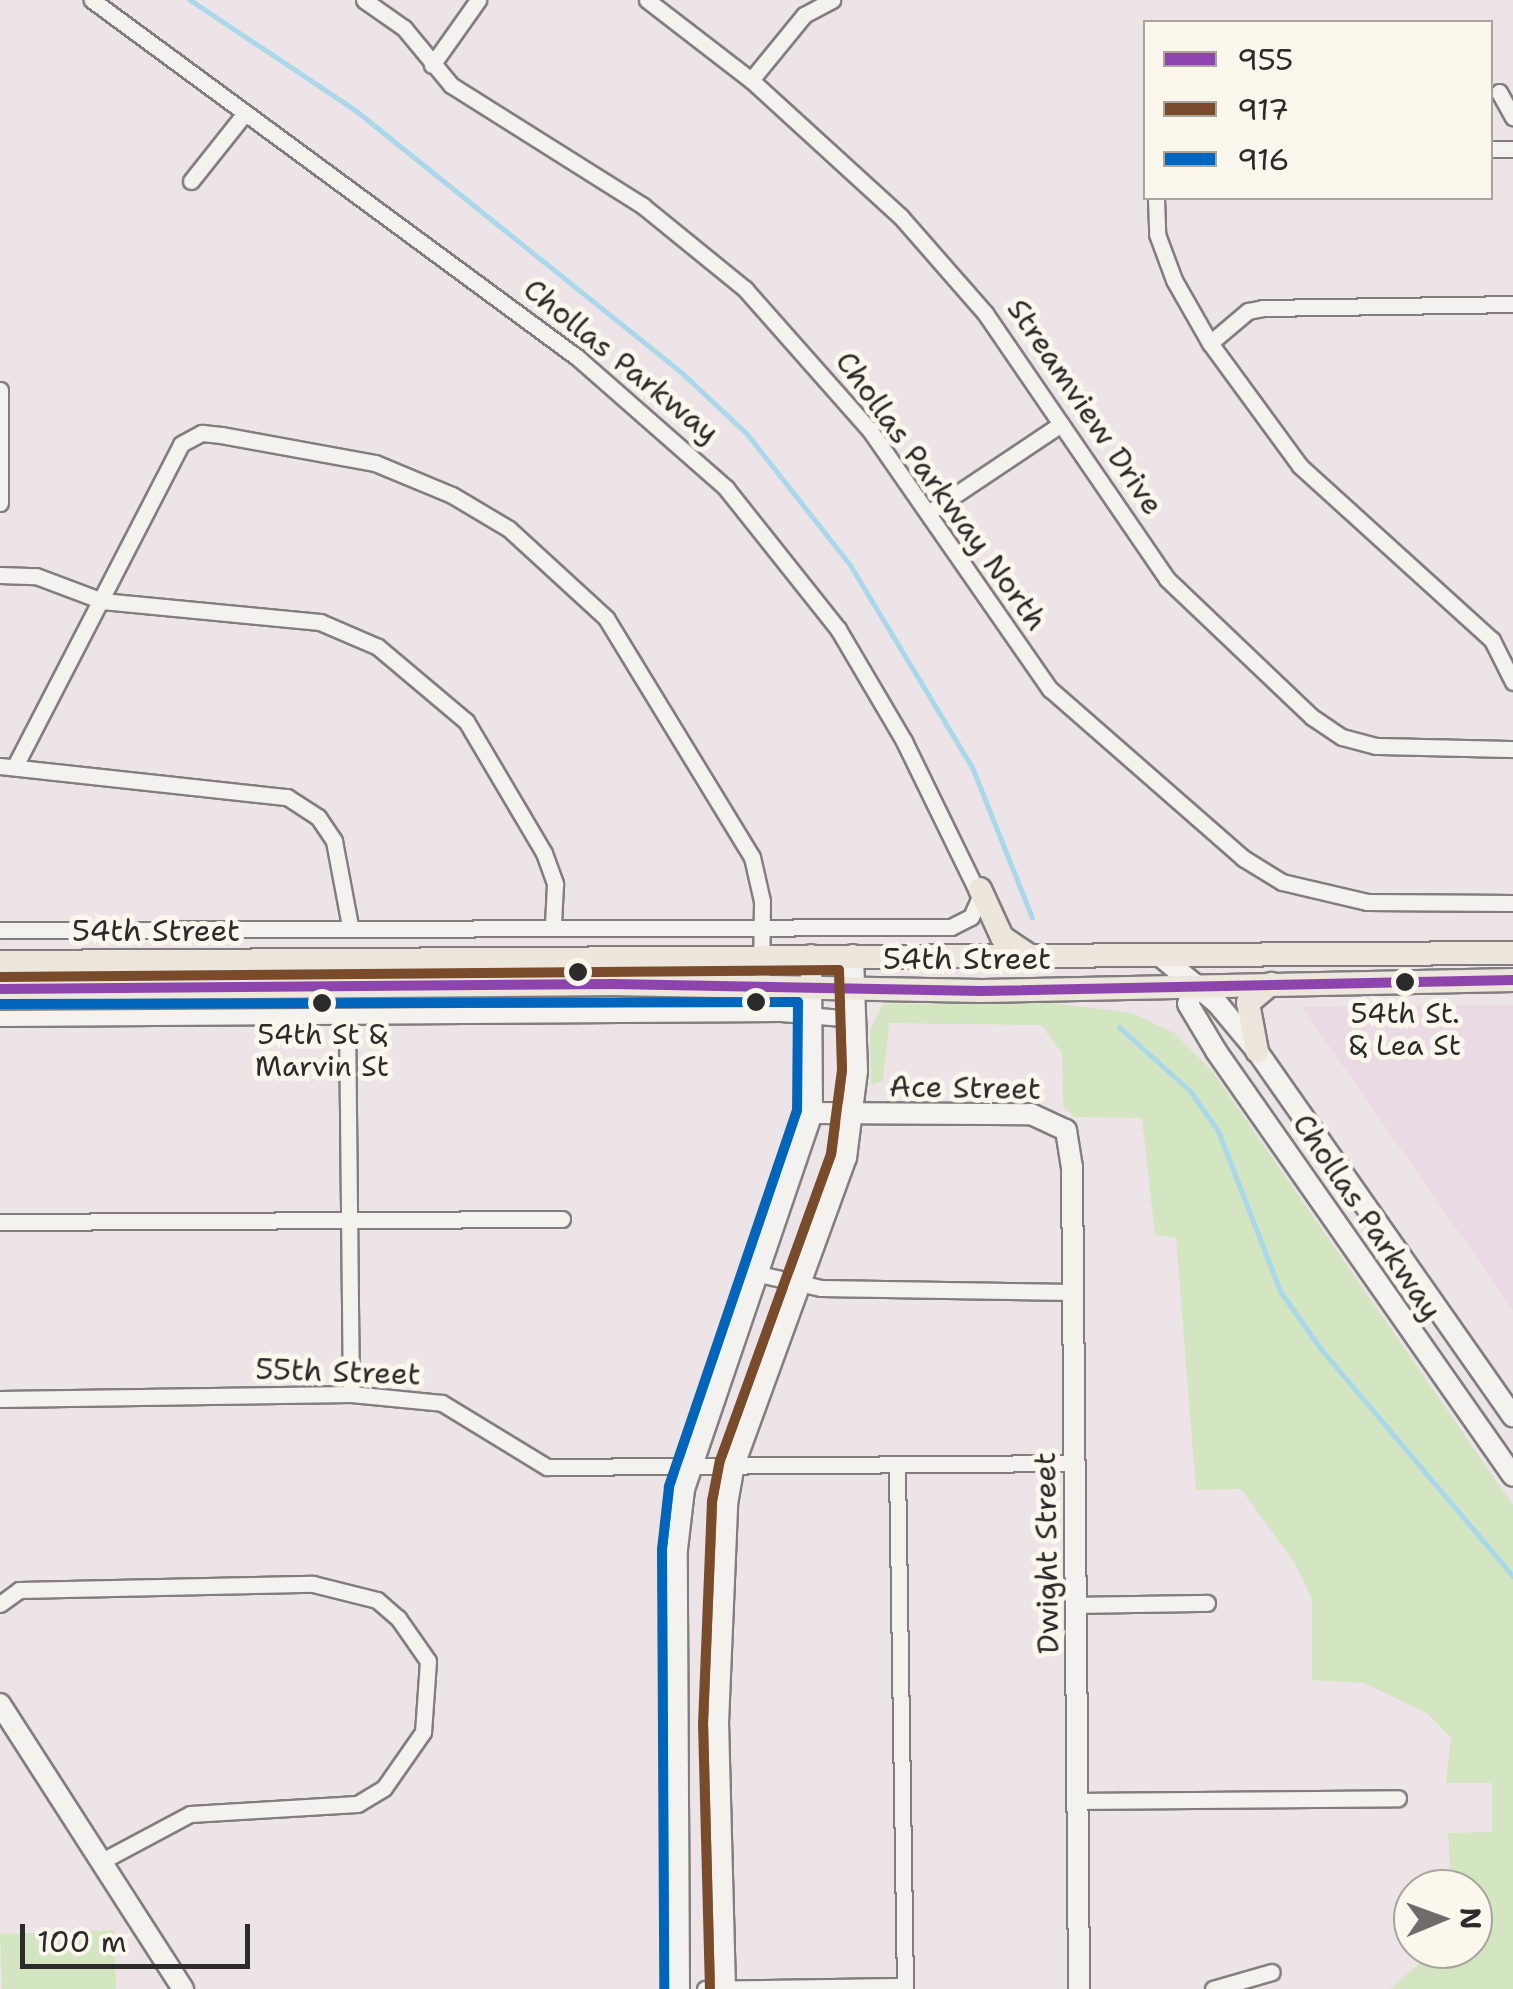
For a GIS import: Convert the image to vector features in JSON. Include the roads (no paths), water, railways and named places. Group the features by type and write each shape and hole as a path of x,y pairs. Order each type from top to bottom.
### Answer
{"main road":[{"path":"980,889 1002,936 1027,954"},
{"name":"54th Street","path":"0,962 1513,953"},
{"name":"Chollas Parkway","path":"1158,954 1194,984 1257,1051 1513,1416"},
{"path":"679,1989 677,1550 689,1465 759,1274 812,1113 811,955"},
{"path":"724,1989 720,1566 734,1465 840,1184 853,1116 853,955"},
{"name":"54th Street","path":"0,990 854,989 1513,980"},
{"path":"1257,1051 1248,1003 1276,982"},
{"name":"Chollas Parkway","path":"1194,984 1188,1004 1216,1052 1513,1476"},
{"name":"Ace Street","path":"812,1113 1031,1114 1057,1121"},
{"name":"Dwight Street","path":"1057,1121 1072,1146 1081,1800 1079,1989"},
{"path":"0,1704 104,1860 182,1989"}],"street":[{"name":"Chollas Parkway","path":"92,0 578,358 659,424 754,518 838,629 980,889"},
{"name":"Chollas Parkway North","path":"364,0 404,28 451,85 644,206 745,289 847,400 1050,689 1242,858 1282,882 1367,902 1513,903"},
{"path":"432,65 478,0"},
{"name":"Streamview Drive","path":"647,0 752,80 872,187 930,248 985,313 1167,579 1322,724 1376,746 1513,749"},
{"path":"752,80 804,16 832,0"},
{"path":"1500,92 1513,117"},
{"path":"191,181 245,112"},
{"path":"1156,200 1162,256 1210,343 1300,466 1492,640 1513,682"},
{"path":"1210,343 1248,311 1263,308 1513,304"},
{"path":"0,390 0,503"},
{"path":"928,514 1062,424"},
{"path":"350,926 334,842 318,818 287,796 8,766 102,600 182,444 202,433 348,456 452,495 535,548 606,618 752,857 762,928 760,987"},
{"path":"0,574 36,576 102,600 320,622 378,647 466,721 544,853 555,884 554,925"},
{"path":"0,930 951,926 975,911 980,889"},
{"path":"347,1017 351,1394"},
{"path":"0,1018 855,1019"},
{"path":"0,1222 562,1219"},
{"path":"759,1274 802,1286 1072,1292"},
{"name":"55th Street","path":"0,1399 351,1394 442,1403 548,1466 1076,1464"},
{"path":"705,1989 905,1987 897,1466"},
{"path":"0,1604 19,1590 313,1584 377,1600 398,1618 428,1662 430,1698 424,1732 384,1788 357,1804 190,1814 104,1860"},
{"path":"1078,1605 1207,1603"},
{"path":"1081,1800 1398,1798"},
{"path":"1213,1989 1272,1972"}],"waterway":[{"path":"190,0 355,110 682,373 747,434 850,565 972,767 1032,918"},
{"path":"1119,1027 1190,1091 1218,1131 1280,1291 1320,1348 1513,1576"}],"place":[{"name":"54th St. & Lea St","path":"1405,982"},
{"name":"54th St & Marvin St","path":"322,1003"}]}
